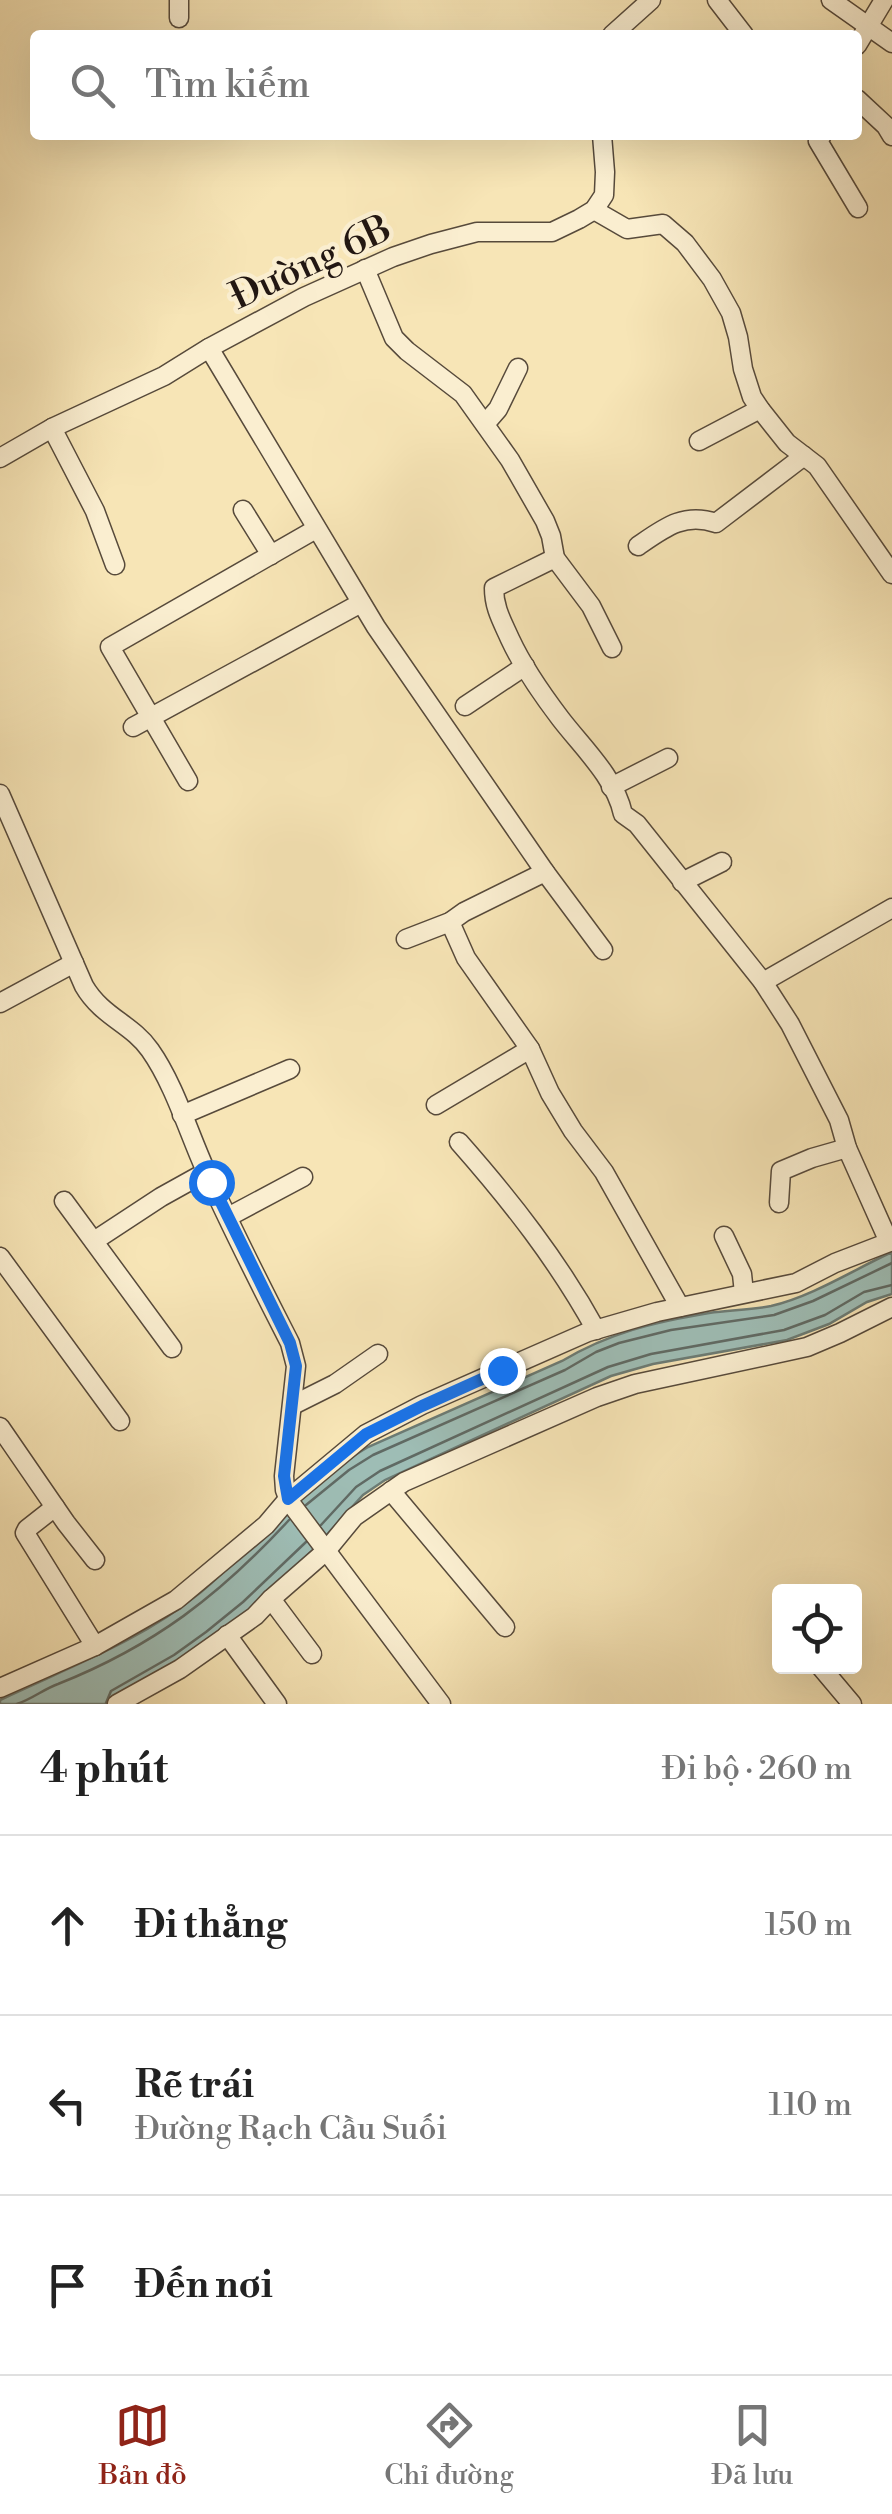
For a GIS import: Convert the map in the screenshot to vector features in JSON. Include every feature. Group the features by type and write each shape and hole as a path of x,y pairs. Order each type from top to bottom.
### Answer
{"street":[{"path":"618,30 651,0"},
{"path":"717,0 740,30"},
{"path":"832,0 892,43"},
{"path":"862,35 884,0"},
{"path":"862,104 892,136"},
{"path":"602,140 604,194 594,210 627,229 663,224 712,278 730,313 752,397 787,442 816,466 886,554 892,574"},
{"path":"819,140 858,208"},
{"name":"Đường 6B","path":"0,458 364,269 477,232 552,232 594,210"},
{"path":"364,269 394,338 463,394 485,424 537,506 551,536 555,558 591,606 612,648"},
{"path":"209,348 361,603 545,872 604,950"},
{"path":"485,424 498,409 518,368"},
{"path":"699,441 760,409"},
{"path":"52,428 95,512 115,566"},
{"path":"638,546 690,518 716,523 804,456"},
{"path":"243,510 271,555"},
{"path":"188,781 110,647 316,529"},
{"path":"0,1688 95,1646 176,1600 366,1434 475,1381 596,1330 680,1306 796,1283 890,1242 838,1120 790,1024 764,982 637,824 623,814 620,802 592,756 525,666 494,605 494,588 555,558"},
{"path":"132,727 361,603"},
{"path":"465,706 525,666"},
{"path":"611,788 668,758"},
{"path":"0,794 92,998 150,1050 290,1343 296,1366 284,1476 288,1500 441,1704"},
{"path":"682,882 722,862"},
{"path":"406,939 450,922 545,872"},
{"path":"764,982 892,908"},
{"path":"450,922 466,958 530,1050 550,1094 604,1172 680,1306"},
{"path":"0,1003 74,962"},
{"path":"436,1105 530,1050"},
{"path":"182,1115 290,1069"},
{"path":"459,1142 537,1237 596,1330"},
{"path":"779,1203 781,1171 847,1148"},
{"path":"94,1241 206,1172"},
{"path":"228,1217 303,1176"},
{"path":"64,1201 172,1348"},
{"path":"724,1236 742,1274 744,1293"},
{"path":"0,1257 120,1420"},
{"path":"117,1704 180,1669 255,1616 354,1517 404,1482 597,1397 634,1384 806,1346 840,1334 892,1307"},
{"path":"293,1405 334,1384 378,1354"},
{"path":"0,1427 95,1560"},
{"path":"391,1491 505,1628"},
{"path":"55,1507 25,1534 95,1646"},
{"path":"271,1599 312,1654"},
{"path":"227,1636 278,1704"},
{"path":"826,1674 847,1702"}],"water":[{"path":"892,1252 892,1294 867,1302 829,1324 787,1340 653,1364 611,1376 385,1480 363,1495 250,1610 212,1640 108,1704 0,1704 0,1700 104,1652 178,1609 212,1583 303,1494 368,1447 615,1336 669,1320 787,1302"}],"route":[{"path":"211,1182 290,1343 296,1366 284,1476 288,1499 366,1434 502,1370"}]}
